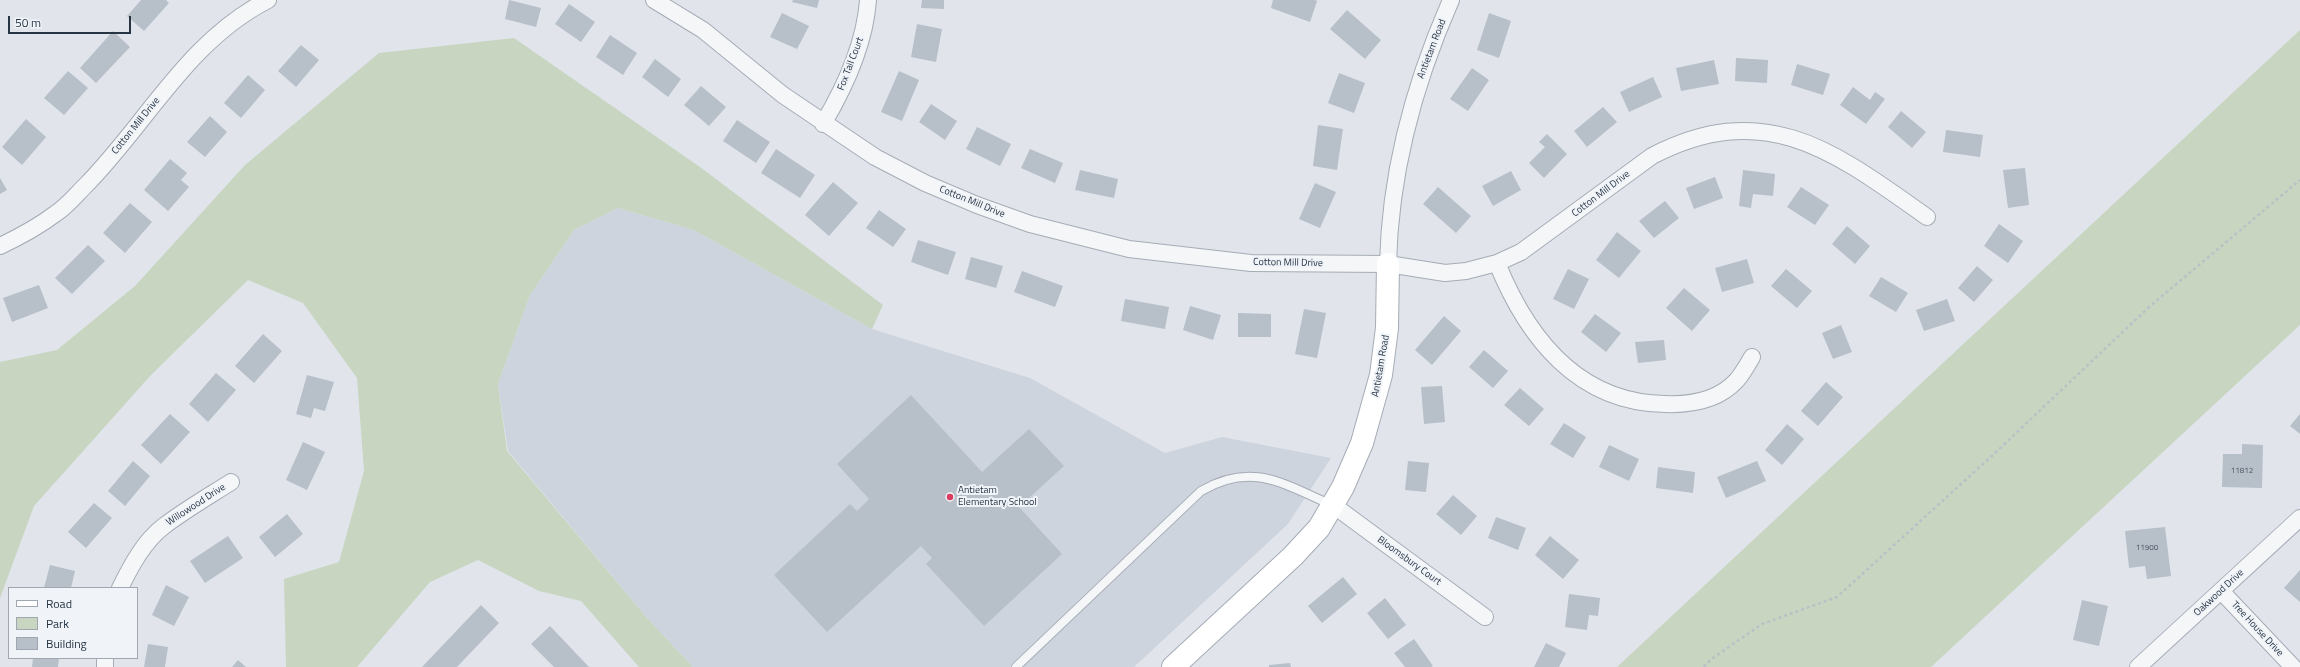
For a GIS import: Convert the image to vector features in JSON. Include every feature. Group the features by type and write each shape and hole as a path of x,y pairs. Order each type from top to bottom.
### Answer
{"street":[{"name":"Cotton Mill Drive","path":"0,246 17,238 57,213 126,141 185,66 234,22 268,0"},
{"name":"Cotton Mill Drive","path":"654,0 703,30 783,95 823,124 875,157 925,183 1017,220 1085,240 1129,249 1251,263 1388,264 1445,273 1466,271 1497,263 1521,252 1652,156 1675,144 1699,136 1725,131 1766,131 1791,137 1815,146 1859,169 1927,217"},
{"name":"Fox Tail Court","path":"823,124 849,73 863,32 868,0"},
{"name":"Antietam Road","path":"1173,667 1293,556 1319,528 1333,505 1362,444 1381,375 1387,328 1388,264 1392,201 1400,151 1412,103 1448,1"},
{"path":"1497,263 1512,297 1538,338 1559,361 1582,380 1605,392 1629,400 1654,404 1700,402 1718,394 1737,380 1752,357"},
{"name":"Willowood Drive","path":"120,587 130,568 145,546 163,526 231,482"},
{"name":"Bloomsbury Court","path":"1333,505 1485,617"},
{"name":"Oakwood Drive","path":"2138,667 2300,518"},
{"name":"Tree House Drive","path":"2221,591 2293,667"}],"lane":[{"path":"1016,667 1201,491 1215,483 1232,477 1249,476 1266,478 1333,505"}],"path":[{"path":"1704,667 1710,660 1762,624 1837,597 1994,454 2149,307 2300,180"}],"shaded area":[{"path":"618,208 694,230 872,329 1030,378 1165,453 1222,437 1331,458 1288,524 1134,667 693,667 647,618 508,451 498,384 530,295 574,230"}],"green space":[{"path":"2300,30 2300,325 1931,667 1617,667"},
{"path":"514,38 700,167 883,305 872,329 694,230 618,208 574,230 530,295 498,384 507,451 647,618 693,667 639,667 581,601 539,591 478,560 430,582 357,667 286,667 284,579 339,562 364,471 357,378 303,303 248,280 151,375 34,506 0,598 0,362 57,350 135,286 245,165 379,53"}],"building":[{"path":"141,0 166,0 169,3 144,31 127,16"},
{"path":"509,0 541,8 536,27 505,19"},
{"path":"793,0 819,0 817,8 792,2"},
{"path":"922,0 944,0 944,9 921,8"},
{"path":"1273,0 1317,1 1310,22 1271,8"},
{"path":"569,4 595,22 581,42 555,24"},
{"path":"1347,10 1381,40 1365,59 1330,29"},
{"path":"782,13 809,26 797,49 770,37"},
{"path":"1489,13 1511,21 1499,58 1477,50"},
{"path":"917,24 942,29 936,62 911,57"},
{"path":"113,31 130,47 96,83 80,68"},
{"path":"610,35 637,53 623,75 596,57"},
{"path":"301,45 319,60 296,87 278,71"},
{"path":"1736,58 1768,60 1767,83 1735,81"},
{"path":"655,59 681,79 668,97 642,77"},
{"path":"1714,60 1719,84 1681,91 1676,68"},
{"path":"1797,64 1830,74 1823,95 1791,85"},
{"path":"1472,68 1489,80 1468,111 1450,99"},
{"path":"68,71 88,88 64,115 44,98"},
{"path":"899,71 919,80 902,121 881,112"},
{"path":"1339,73 1365,83 1354,113 1328,103"},
{"path":"248,75 265,90 241,118 224,103"},
{"path":"1653,77 1662,97 1629,112 1620,92"},
{"path":"701,86 726,107 709,126 684,105"},
{"path":"1853,87 1870,100 1875,92 1885,99 1866,124 1840,105"},
{"path":"931,104 957,121 945,140 919,122"},
{"path":"1603,107 1617,122 1587,147 1574,131"},
{"path":"1901,111 1926,132 1912,148 1888,127"},
{"path":"210,116 227,132 205,157 187,142"},
{"path":"26,119 46,137 22,165 2,147"},
{"path":"737,120 770,142 756,163 723,141"},
{"path":"1318,125 1343,129 1337,170 1313,166"},
{"path":"977,127 1011,144 1000,166 966,149"},
{"path":"1946,130 1983,135 1980,157 1943,152"},
{"path":"1547,134 1567,154 1544,178 1529,163 1545,147 1539,142"},
{"path":"776,149 815,175 800,198 761,173"},
{"path":"1030,149 1063,163 1055,183 1021,168"},
{"path":"170,159 187,173 181,180 189,187 168,211 144,190"},
{"path":"2025,168 2029,205 2008,208 2003,170"},
{"path":"1080,170 1118,179 1114,198 1075,190"},
{"path":"1743,170 1775,174 1773,196 1753,194 1751,208 1739,206"},
{"path":"1511,171 1521,190 1493,206 1482,186"},
{"path":"1715,177 1723,198 1694,209 1686,188"},
{"path":"0,178 7,190 0,194"},
{"path":"833,182 858,203 829,236 805,215"},
{"path":"1315,183 1336,192 1320,228 1299,219"},
{"path":"1438,187 1471,216 1456,233 1423,204"},
{"path":"1801,187 1829,205 1815,225 1787,207"},
{"path":"1665,201 1679,218 1654,238 1639,221"},
{"path":"130,203 152,222 125,253 103,233"},
{"path":"879,210 906,229 893,247 866,228"},
{"path":"1999,224 2023,241 2008,263 1984,246"},
{"path":"1847,226 1870,246 1855,264 1832,244"},
{"path":"1617,232 1641,251 1619,278 1596,260"},
{"path":"918,240 956,252 948,275 911,262"},
{"path":"88,245 105,261 72,294 55,278"},
{"path":"971,257 1003,266 996,288 965,279"},
{"path":"1747,259 1754,283 1722,292 1715,268"},
{"path":"1977,266 1993,280 1974,302 1958,288"},
{"path":"1568,269 1589,279 1574,309 1553,299"},
{"path":"1786,269 1812,291 1797,308 1771,286"},
{"path":"1022,271 1063,286 1055,307 1014,292"},
{"path":"1881,277 1908,293 1896,312 1869,296"},
{"path":"39,285 48,308 12,322 3,298"},
{"path":"1684,288 1710,310 1692,331 1666,308"},
{"path":"1125,299 1169,307 1165,329 1121,321"},
{"path":"1947,299 1955,321 1924,331 1916,310"},
{"path":"1190,306 1221,315 1213,340 1183,330"},
{"path":"1304,309 1326,313 1317,358 1295,354"},
{"path":"1238,313 1271,314 1271,337 1238,337"},
{"path":"1595,314 1621,333 1606,352 1581,332"},
{"path":"1444,316 1461,331 1432,365 1415,350"},
{"path":"1841,325 1852,352 1833,359 1822,333"},
{"path":"263,334 282,351 254,383 235,366"},
{"path":"1664,340 1666,360 1638,363 1635,342"},
{"path":"1484,350 1508,371 1493,388 1469,367"},
{"path":"216,373 236,390 208,422 189,404"},
{"path":"307,375 334,382 325,411 314,408 311,418 296,414"},
{"path":"1826,382 1843,397 1818,426 1801,411"},
{"path":"1442,386 1445,422 1424,424 1421,387"},
{"path":"1520,388 1544,409 1529,426 1504,405"},
{"path":"911,395 982,472 1029,429 1064,466 1019,507 1062,554 984,626 926,564 932,558 921,546 827,632 774,575 850,504 857,511 869,499 837,464"},
{"path":"170,414 190,432 161,464 141,445"},
{"path":"2300,414 2300,434 2290,426"},
{"path":"1564,423 1586,437 1573,458 1550,444"},
{"path":"1787,424 1804,439 1782,465 1765,450"},
{"path":"303,442 325,452 307,490 286,480"},
{"path":"2242,444 2263,445 2262,488 2222,487 2223,454 2242,454"},
{"path":"1609,445 1639,459 1629,481 1599,467"},
{"path":"133,461 150,476 125,506 108,491"},
{"path":"1408,461 1429,463 1426,492 1405,490"},
{"path":"1757,461 1766,481 1726,498 1717,477"},
{"path":"1658,467 1695,472 1693,493 1656,488"},
{"path":"1453,495 1477,516 1461,535 1436,514"},
{"path":"94,503 112,518 86,548 68,532"},
{"path":"287,514 303,534 275,557 259,537"},
{"path":"1496,517 1526,528 1518,550 1488,538"},
{"path":"2165,527 2171,576 2147,579 2145,566 2129,568 2125,531"},
{"path":"228,536 243,558 205,583 190,561"},
{"path":"1550,536 1579,560 1563,579 1535,555"},
{"path":"50,565 75,571 71,587 44,587"},
{"path":"2300,570 2300,602 2284,588"},
{"path":"1343,577 1357,594 1322,623 1308,606"},
{"path":"166,585 189,597 174,626 152,615"},
{"path":"1569,594 1600,598 1598,616 1589,615 1587,630 1565,627"},
{"path":"1385,598 1406,625 1388,639 1367,613"},
{"path":"2082,600 2108,606 2099,646 2073,640"},
{"path":"481,605 499,623 457,667 422,667"},
{"path":"550,626 589,667 554,667 531,644"},
{"path":"1414,639 1433,666 1405,667 1394,653"},
{"path":"1546,643 1566,653 1559,667 1534,667"},
{"path":"148,644 168,647 165,667 144,667"},
{"path":"33,659 59,659 58,667 32,667"},
{"path":"238,660 246,667 232,667"},
{"path":"1290,663 1291,667 1269,667 1269,665"}],"place":[{"name":"Antietam Elementary School","path":"950,497"}]}
